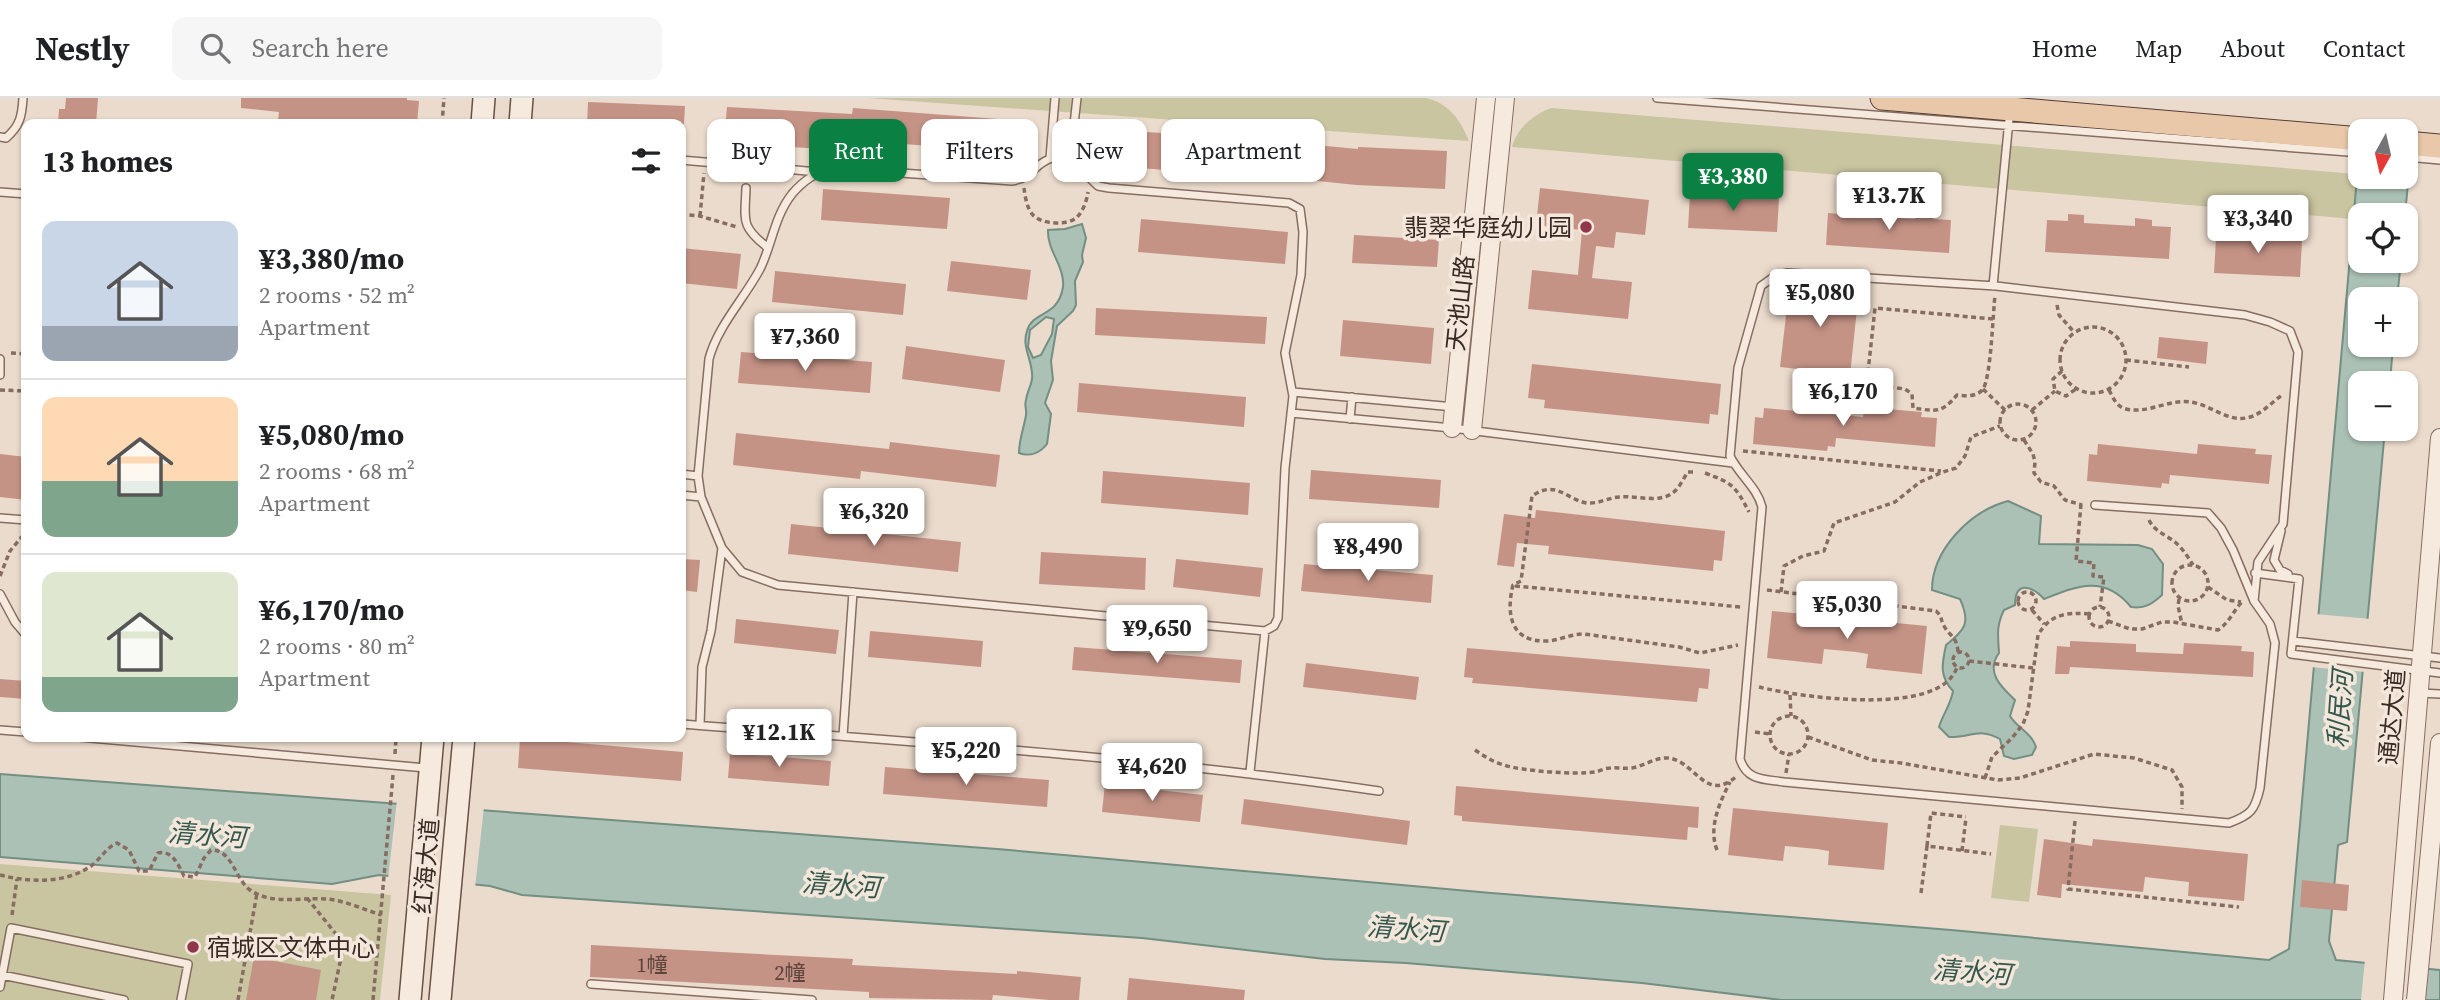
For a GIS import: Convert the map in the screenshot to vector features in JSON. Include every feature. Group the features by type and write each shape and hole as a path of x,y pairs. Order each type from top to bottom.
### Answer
{"main road":[{"path":"482,119 484,98"},
{"path":"520,119 522,98"},
{"path":"1882,98 2010,117 2315,142 2348,140"},
{"path":"2418,144 2440,146"},
{"name":"红海大道","path":"410,1000 433,742"},
{"name":"红海大道","path":"440,1000 464,742"}],"street":[{"path":"1452,428 1486,98"},
{"name":"天池山路","path":"1472,430 1505,98"},
{"name":"通达大道","path":"2393,1000 2421,662 2428,625 2440,438"},
{"name":"通达大道","path":"2416,1000 2440,743"}],"lane":[{"path":"22,119 23,98"},
{"path":"1049,159 1055,98"},
{"path":"1075,119 1077,98"},
{"path":"1657,98 2010,117 1994,286"},
{"path":"0,139 6,138 21,120"},
{"path":"2315,142 2348,150"},
{"path":"2418,158 2440,160"},
{"path":"1038,165 1052,159"},
{"path":"686,160 809,171"},
{"path":"809,179 790,196 779,216 762,265 712,346 709,359 698,476 701,497 722,548 742,572 778,585 1265,631 1274,626 1278,618 1285,467 1293,392 1285,353 1301,275 1303,232 1300,209 1289,203 1109,188 1093,182"},
{"path":"746,188 745,221 749,231 767,247"},
{"path":"0,192 21,194"},
{"path":"2095,505 2208,513 2221,528 2254,601 2270,624 2275,643 2256,806 2243,817 2229,822 1784,782 1756,778 1743,769 1740,759 1762,507 1759,495 1736,469 1730,450 1738,368 1761,286 1774,276 1787,273 1994,286 2245,315 2290,331 2298,352 2283,524 2274,559 2280,570 2298,579"},
{"path":"0,359 0,375"},
{"path":"1293,392 1454,407"},
{"path":"1350,419 1352,397"},
{"path":"1292,413 1472,430 1733,463"},
{"path":"686,475 698,476"},
{"path":"686,496 701,497"},
{"path":"0,518 21,520"},
{"path":"2254,601 2258,562 2283,524"},
{"path":"700,725 702,667 711,631 722,548"},
{"path":"2255,573 2298,579"},
{"path":"2298,579 2291,654 2421,662"},
{"path":"843,736 853,592"},
{"path":"0,594 21,629"},
{"path":"1250,772 1265,631"},
{"path":"2294,641 2421,662 2440,673"},
{"path":"2419,694 2440,694"},
{"path":"686,724 1250,772 1379,791"},
{"path":"0,730 21,732"},
{"path":"136,742 431,768"},
{"path":"0,986 11,928 188,964 181,1000"},
{"path":"2,975 124,1000"},
{"path":"591,984 719,996 812,1000"}],"path":[{"path":"442,119 444,98"},
{"path":"700,216 705,162"},
{"path":"1024,182 1027,201 1034,217 1046,222 1062,222 1076,218 1086,203 1091,182"},
{"path":"686,215 700,216 749,231"},
{"path":"1993,319 1875,308 1868,372 1873,385 1905,389 1912,394 1913,408 1934,411 1945,409 1957,395 1976,395 1983,389 1993,319 1994,286"},
{"path":"2054,293 2059,315 2074,332"},
{"path":"2084,328 2106,329 2122,344 2126,360 2123,375 2109,390 2098,394 2087,393 2067,382 2059,361 2066,340 2074,332 2084,328"},
{"path":"0,353 21,354"},
{"path":"2126,360 2189,367"},
{"path":"2055,391 2053,379 2062,371"},
{"path":"2109,390 2117,405 2125,409 2140,410 2186,401 2203,404 2236,419 2245,419 2256,415 2295,385"},
{"path":"1983,389 2005,410"},
{"path":"2055,391 2066,396 2076,389"},
{"path":"0,390 21,391"},
{"path":"2032,410 2055,391"},
{"path":"2015,404 2032,410 2036,421 2033,433 2024,440 2007,437 2000,426 2001,415 2005,410 2015,404"},
{"path":"1781,592 1784,566 1803,556 1824,551 1834,523 1895,502 1920,482 1956,468 1965,456 1971,437 2000,426"},
{"path":"2024,440 2033,454 2034,473 2040,482 2054,486 2065,500 2081,505 2095,505"},
{"path":"1730,450 1943,472"},
{"path":"1513,585 1521,581 1532,496 1541,489 1559,491 1586,503 1629,496 1665,497 1676,490 1688,472 1703,472 1730,482 1751,517"},
{"path":"2081,505 2076,561 2094,563 2093,576 2104,577 2100,607"},
{"path":"2143,508 2152,525 2175,542 2193,565"},
{"path":"0,576 10,551 21,537"},
{"path":"2193,565 2207,575 2208,587 2206,593 2191,602 2179,598 2172,588 2173,576 2182,567 2193,565"},
{"path":"1513,585 1742,607"},
{"path":"1513,585 1509,615 1514,627 1526,638 1546,641 1570,634 1584,634 1679,647 1700,653 1738,645 1737,653"},
{"path":"1741,620 1744,587 1936,611 1942,616 1944,627 1957,642 1958,652 1952,661 1957,667"},
{"path":"2208,587 2227,600 2254,601"},
{"path":"2031,609 2036,603 2035,597 2031,593 2022,594 2018,598 2018,604 2022,609 2031,609 2044,624"},
{"path":"2179,598 2182,624"},
{"path":"2108,621 2130,629 2141,629 2162,622 2218,630 2232,617 2242,602"},
{"path":"2100,607 2107,611 2108,621 2100,627 2094,625 2089,614 2100,607"},
{"path":"1985,778 1992,757 2023,724 2028,711 2038,635 2044,624 2057,615 2089,614"},
{"path":"1958,652 1966,654 1969,661"},
{"path":"1969,661 2034,668"},
{"path":"1957,667 1964,667 1969,661"},
{"path":"1746,684 1790,695 1893,700 1925,694 1944,686 1954,676 1957,667"},
{"path":"1790,695 1791,716"},
{"path":"1791,716 1797,717 1806,725 1808,737 1798,752 1785,754 1774,746 1771,740 1772,728 1779,719 1791,716"},
{"path":"1808,737 1872,760 1998,780 2020,778 2094,754 2134,758 2172,770 2182,787 2183,818"},
{"path":"1475,750 1505,766 1580,773 1609,768 1635,768 1662,758 1670,758 1680,761 1703,783 1718,785 1730,782"},
{"path":"1717,850 1713,842 1714,825 1720,802 1730,782 1743,769"},
{"path":"373,1000 392,783"},
{"path":"1962,851 1968,799"},
{"path":"2076,809 2068,889 2239,907"},
{"path":"1921,893 1931,813 1966,817"},
{"path":"0,875 17,879 50,879 70,875 88,869 110,846 117,843 130,850 139,871 149,871 158,853 164,852 172,855 184,876 190,878 195,877 211,850 218,850 226,855 249,890 271,899 334,900 381,914"},
{"path":"1927,846 1990,854"},
{"path":"11,928 17,879"},
{"path":"238,1000 257,893"},
{"path":"307,898 344,944 332,1000"}],"shaded area":[{"path":"868,98 1426,98 1441,104 1453,114 1469,141 1325,131 1325,119 1162,119"},
{"path":"1551,108 2348,173 2348,189 2356,189 2354,203 2348,203 2348,219 1512,147 1518,134 1538,114"},
{"path":"2000,825 2038,829 2029,902 1991,898"},
{"name":"宿城区文体中心","path":"0,864 391,895 380,1000 0,1000"}],"water":[{"path":"2364,98 2416,98 2414,119 2362,119"},
{"path":"2356,189 2407,189 2406,203 2355,203"},
{"path":"1082,224 1086,238 1083,262 1075,281 1076,305 1057,326 1051,361 1053,380 1045,403 1051,414 1047,444 1041,450 1027,455 1019,453 1019,448 1026,415 1025,402 1032,379 1026,349 1027,331 1030,324 1051,309 1060,297 1063,279 1050,245 1048,230","holes":["1046,317 1054,319 1052,334 1041,355 1033,358 1028,347 1030,330"]},
{"path":"2349,273 2400,273 2398,287 2348,287 2348,357 2392,357 2391,371 2348,371 2348,441 2384,441 2347,842 2338,845 2329,941 2336,960 2440,970 2440,1000 1781,1000 1642,983 1406,963 1325,959 1142,938 522,895 490,886 379,875 332,884 0,857 0,774 997,849 1951,930 2269,960 2289,949"},
{"path":"2008,501 2041,516 2039,544 2138,545 2152,549 2163,564 2162,595 2144,606 2131,607 2111,590 2090,586 2068,590 2044,599 2029,588 2021,589 2015,605 2004,610 1998,631 1999,653 1995,660 1994,673 1996,679 2015,700 2010,716 2036,747 2032,755 2014,759 2004,756 2000,739 1993,736 1980,733 1949,737 1939,727 1953,691 1945,680 1943,658 1946,645 1962,630 1965,614 1960,599 1932,590 1939,561 1956,534 1980,514"}],"pier":[{"path":"2360,98 2419,98 2417,119 2358,119"},
{"path":"2315,614 2371,619 2366,672 2310,667"},
{"path":"397,800 484,807 475,888 388,879"},
{"path":"2365,959 2429,966 2425,1000 2361,1000"}],"building":[{"path":"66,98 98,98 96,119 58,119 59,109 65,109"},
{"path":"241,98 407,98 419,101 417,119 278,119 279,112 241,108"},
{"path":"588,102 685,106 684,119 587,119"},
{"path":"727,107 852,114 853,108 998,119 921,119 921,145 907,144 907,119 809,119 809,148 795,147 795,119 726,119"},
{"path":"1147,132 1161,133 1161,170 1147,169"},
{"path":"1325,146 1447,151 1445,189 1325,182"},
{"path":"1540,188 1649,200 1645,235 1616,232 1614,248 1596,246 1592,278 1632,282 1628,319 1528,309 1532,270 1578,275 1582,230 1536,225"},
{"path":"823,189 950,198 947,229 821,220"},
{"path":"1690,194 1779,199 1777,232 1688,228"},
{"path":"1848,207 1865,208 1865,216 1915,219 1915,212 1933,213 1933,219 1951,220 1949,253 1826,245 1828,213 1848,215"},
{"path":"2068,214 2084,215 2084,223 2135,226 2135,218 2152,220 2152,226 2171,227 2169,259 2045,252 2047,220 2068,221"},
{"path":"1141,219 1288,232 1285,264 1138,252"},
{"path":"2226,231 2289,235 2289,240 2302,241 2300,277 2214,273 2216,238 2226,238"},
{"path":"1354,235 1439,240 1437,267 1352,263"},
{"path":"686,248 741,254 737,289 686,284"},
{"path":"951,261 1031,270 1027,300 947,291"},
{"path":"775,271 906,284 903,315 772,302"},
{"path":"1790,282 1859,290 1850,375 1780,367"},
{"path":"1096,308 1267,317 1265,344 1095,335"},
{"path":"1343,320 1434,328 1431,364 1340,356"},
{"path":"2159,337 2208,342 2206,364 2157,358"},
{"path":"906,346 1005,360 1000,392 902,379"},
{"path":"741,352 872,362 870,393 738,383"},
{"path":"1532,364 1721,384 1718,415 1710,414 1709,424 1544,408 1545,400 1528,398"},
{"path":"1079,383 1246,397 1244,427 1077,412"},
{"path":"1864,407 1922,412 1921,417 1937,418 1935,447 1836,438 1835,447 1828,446 1827,451 1753,444 1755,417 1763,418 1764,408 1863,417"},
{"path":"736,433 889,449 890,442 1000,455 996,487 861,471 860,479 733,465"},
{"path":"2098,444 2197,454 2198,444 2256,449 2255,454 2272,455 2269,484 2170,475 2169,484 2162,483 2161,488 2087,481 2089,454 2097,455"},
{"path":"0,454 21,456 21,499 0,497"},
{"path":"1311,470 1441,480 1439,508 1309,499"},
{"path":"1103,471 1250,483 1248,515 1101,503"},
{"path":"1536,510 1725,531 1722,561 1714,560 1713,571 1548,554 1549,546 1517,543 1514,567 1497,565 1504,514 1535,518"},
{"path":"791,524 961,542 958,572 788,554"},
{"path":"1041,552 1146,558 1145,590 1039,584"},
{"path":"686,559 700,560 697,592 686,591"},
{"path":"1176,559 1263,568 1260,597 1173,587"},
{"path":"1304,564 1433,575 1431,603 1301,591"},
{"path":"1772,611 1927,626 1922,674 1866,668 1868,654 1856,652 1824,649 1822,664 1767,658"},
{"path":"736,619 839,630 836,654 734,643"},
{"path":"870,631 983,641 981,667 868,657"},
{"path":"2070,641 2136,644 2136,652 2183,654 2184,643 2242,646 2241,651 2254,652 2253,677 2070,667 2069,674 2055,674 2057,646 2070,647"},
{"path":"1074,647 1242,660 1240,683 1072,670"},
{"path":"1467,648 1710,669 1708,689 1699,688 1697,702 1472,683 1473,678 1464,677"},
{"path":"1306,663 1419,677 1416,700 1303,687"},
{"path":"0,679 21,681 21,699 0,697"},
{"path":"520,742 567,742 683,752 681,781 518,768"},
{"path":"730,753 831,761 829,786 728,778"},
{"path":"885,767 1049,780 1047,807 883,794"},
{"path":"1105,784 1203,795 1200,822 1102,812"},
{"path":"1456,786 1699,807 1698,828 1688,827 1687,840 1462,821 1462,816 1454,815"},
{"path":"1244,799 1410,821 1407,845 1241,824"},
{"path":"1733,808 1888,823 1884,870 1828,865 1829,851 1817,849 1785,846 1783,861 1728,855"},
{"path":"2044,839 2092,846 2093,839 2248,854 2244,901 2188,896 2189,882 2145,877 2143,892 2062,884 2061,898 2037,895"},
{"path":"2302,880 2349,885 2347,911 2300,907"},
{"path":"591,945 853,959 852,965 1017,974 1017,971 1081,977 1079,1000 993,995 992,1000 869,998 869,992 590,977"},
{"path":"254,957 321,970 316,1000 246,1000"},
{"path":"1129,978 1245,990 1244,1000 1127,1000"}],"place":[{"name":"翡翠华庭幼儿园","path":"1586,227"},
{"name":"宿城区文体中心","path":"193,947"}],"water label":[{"name":"利民河","path":"2340,709"},
{"name":"清水河","path":"207,835"},
{"name":"清水河","path":"841,885"},
{"name":"清水河","path":"1406,929"},
{"name":"清水河","path":"1972,972"}]}
